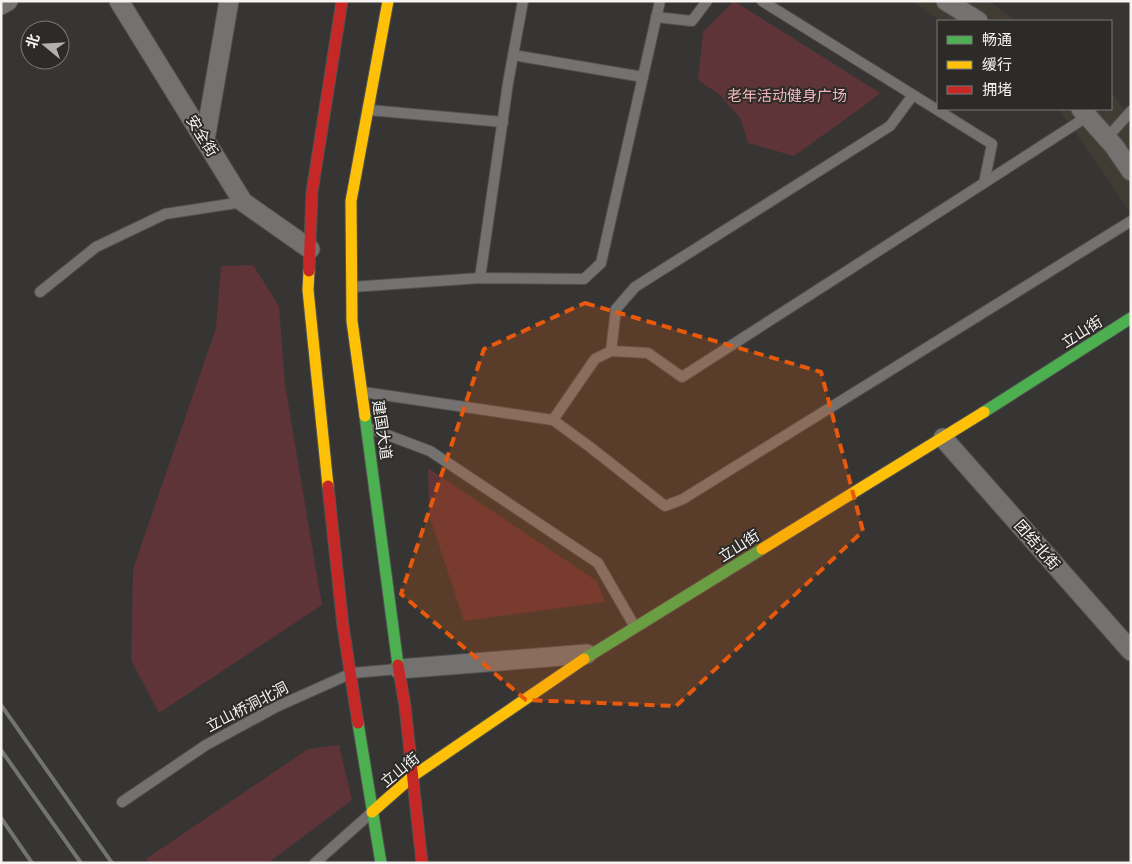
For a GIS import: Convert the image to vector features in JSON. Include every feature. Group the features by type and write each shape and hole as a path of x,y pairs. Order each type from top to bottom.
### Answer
{"main road":[{"path":"342,1 312,192 308,290 344,626 381,863"},
{"name":"建国大道","path":"388,1 351,201 352,321 405,706 422,863"},
{"name":"立山街","path":"372,812 413,776 591,654 943,438 1131,318"}],"street":[{"path":"1,5 8,1"},
{"name":"安全街","path":"119,1 243,202 310,249"},
{"path":"205,140 230,1"},
{"path":"946,1 976,20"},
{"path":"1084,112 1107,138 1131,171"},
{"name":"团结北街","path":"943,438 1131,651"},
{"path":"399,669 591,654"}],"lane":[{"path":"480,278 523,1"},
{"path":"352,287 480,278 584,279 601,262 660,1"},
{"path":"656,17 692,21 707,1"},
{"path":"762,1 992,144 984,183"},
{"path":"514,55 643,77"},
{"path":"611,351 616,309 635,287 890,126 914,96"},
{"path":"368,110 503,122"},
{"path":"1107,138 1131,110"},
{"path":"553,420 595,359 611,351 648,353 682,378 984,183 1084,112"},
{"path":"40,292 96,247 164,214 243,202"},
{"path":"361,392 553,420 665,506 683,499 1131,221"},
{"path":"366,426 430,450 598,564 635,627"},
{"name":"立山桥洞北洞","path":"122,802 206,745 276,707 352,672 399,669"},
{"path":"314,863 372,812"}],"highlighted area":[{"path":"585,303 821,372 863,531 676,706 526,700 401,594 484,349"}],"shaded area":[{"path":"912,1 990,1 1015,20 939,20"},
{"path":"1112,95 1116,98 1131,121 1131,214 1060,110 1112,110"}],"green space":[{"name":"老年活动健身广场","path":"734,1 880,93 794,156 748,143 741,119 720,95 698,80 703,32"},
{"path":"253,265 279,306 285,384 322,605 159,713 131,660 133,569 216,328 221,266"},
{"path":"428,468 597,581 605,602 464,621 429,515"},
{"path":"339,745 352,800 268,863 149,863 146,859 308,749"}],"railway":[{"path":"1,705 112,863"},
{"path":"1,750 81,863"},
{"path":"1,818 32,863"}],"traffic: fast":[{"path":"984,412 1131,318"},
{"path":"365,416 398,665"},
{"path":"584,659 762,549"},
{"path":"358,723 381,863"}],"traffic: slow":[{"path":"365,416 352,321 351,201 388,1"},
{"path":"309,271 308,290 328,486"},
{"path":"762,549 984,412"},
{"path":"372,812 413,776 584,659"}],"traffic: jam":[{"path":"309,271 312,192 342,1"},
{"path":"328,486 343,626 358,723"},
{"path":"398,665 405,706 422,863"}]}
